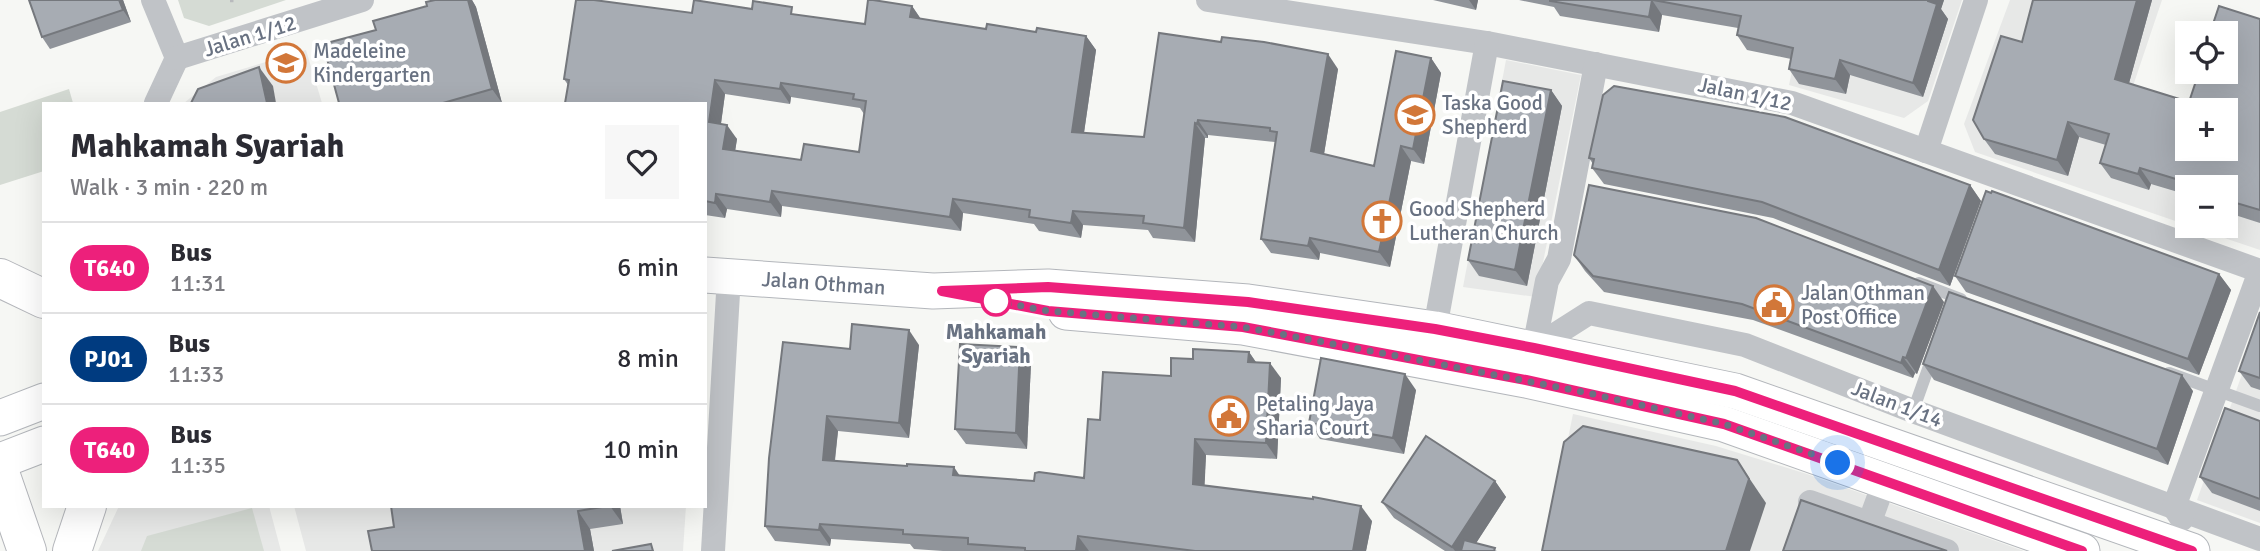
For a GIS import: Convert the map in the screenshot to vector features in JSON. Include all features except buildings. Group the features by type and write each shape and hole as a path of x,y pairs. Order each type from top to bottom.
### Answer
{"main road":[{"name":"Jalan Othman","path":"717,276 942,291 1048,287 1235,300 1432,345 1576,391 1724,424 2082,551"},
{"path":"0,278 42,298"},
{"name":"Jalan Othman","path":"1432,345 1534,348 1735,391 2192,551"},
{"path":"0,418 42,402"},
{"path":"0,461 42,445"},
{"path":"0,473 27,551"},
{"path":"72,551 86,508"}],"street":[{"path":"153,0 177,58 156,102"},
{"name":"Jalan 1/12","path":"177,58 362,0"},
{"name":"Jalan 1/12","path":"1208,0 1487,43 1791,103 1926,151 1997,183 2260,271"},
{"path":"1926,151 1976,0"},
{"path":"1432,345 1487,43"},
{"path":"1534,348 1547,281 1559,259 1579,188 1596,64"},
{"path":"2203,551 2174,507 2260,271"},
{"path":"713,551 717,276"},
{"name":"Jalan 1/14","path":"1534,348 1590,313 1745,345 1913,411 2260,539"},
{"path":"1869,524 1885,480"},
{"path":"1808,508 1869,524 1947,551"}],"lane":[{"path":"1906,278 1968,302"},
{"path":"1913,411 1936,348"},
{"path":"2152,367 2260,406"}],"path":[{"path":"230,0 235,0"}],"shaded area":[{"path":"178,0 286,0 209,26 184,18"},
{"path":"1807,0 1962,0 1928,101 1904,118 1789,85"},
{"path":"2010,0 2162,0 2133,86 2175,104 2175,161 2238,161 2238,143 2260,132 2260,250 2224,238 2238,238 2238,175 2175,175 2175,221 1975,152 1964,124"},
{"name":"Madeleine Kindergarten","path":"306,50 322,102 185,102 216,77"},
{"path":"1506,60 1581,75 1536,297 1463,287"},
{"path":"69,89 73,102 42,102 42,172 0,185 0,112"},
{"path":"2260,324 2260,523 2197,500"},
{"path":"1573,414 1716,446 1807,474 2024,551 1545,551"},
{"path":"118,508 270,508 281,551 98,551"},
{"path":"252,508 264,551 141,551 147,536"},
{"path":"295,508 686,508 683,551 306,551"}],"bus line":[{"name":"T640","path":"2082,551 1724,424 1526,380 1243,327 1048,311 942,291 1048,287 1248,302 1435,329 1534,348 1735,391 2192,551"}],"place":[{"name":"Madeleine Kindergarten","path":"286,63"},
{"name":"Taska Good Shepherd","path":"1415,115"},
{"name":"Good Shepherd Lutheran Church","path":"1382,221"},
{"name":"Mahkamah Syariah","path":"996,301"},
{"name":"Jalan Othman Post Office","path":"1774,305"},
{"name":"Petaling Jaya Sharia Court","path":"1229,416"}],"route":[{"path":"996,301 1048,311 1243,327 1526,380 1724,424 1838,463"}]}
